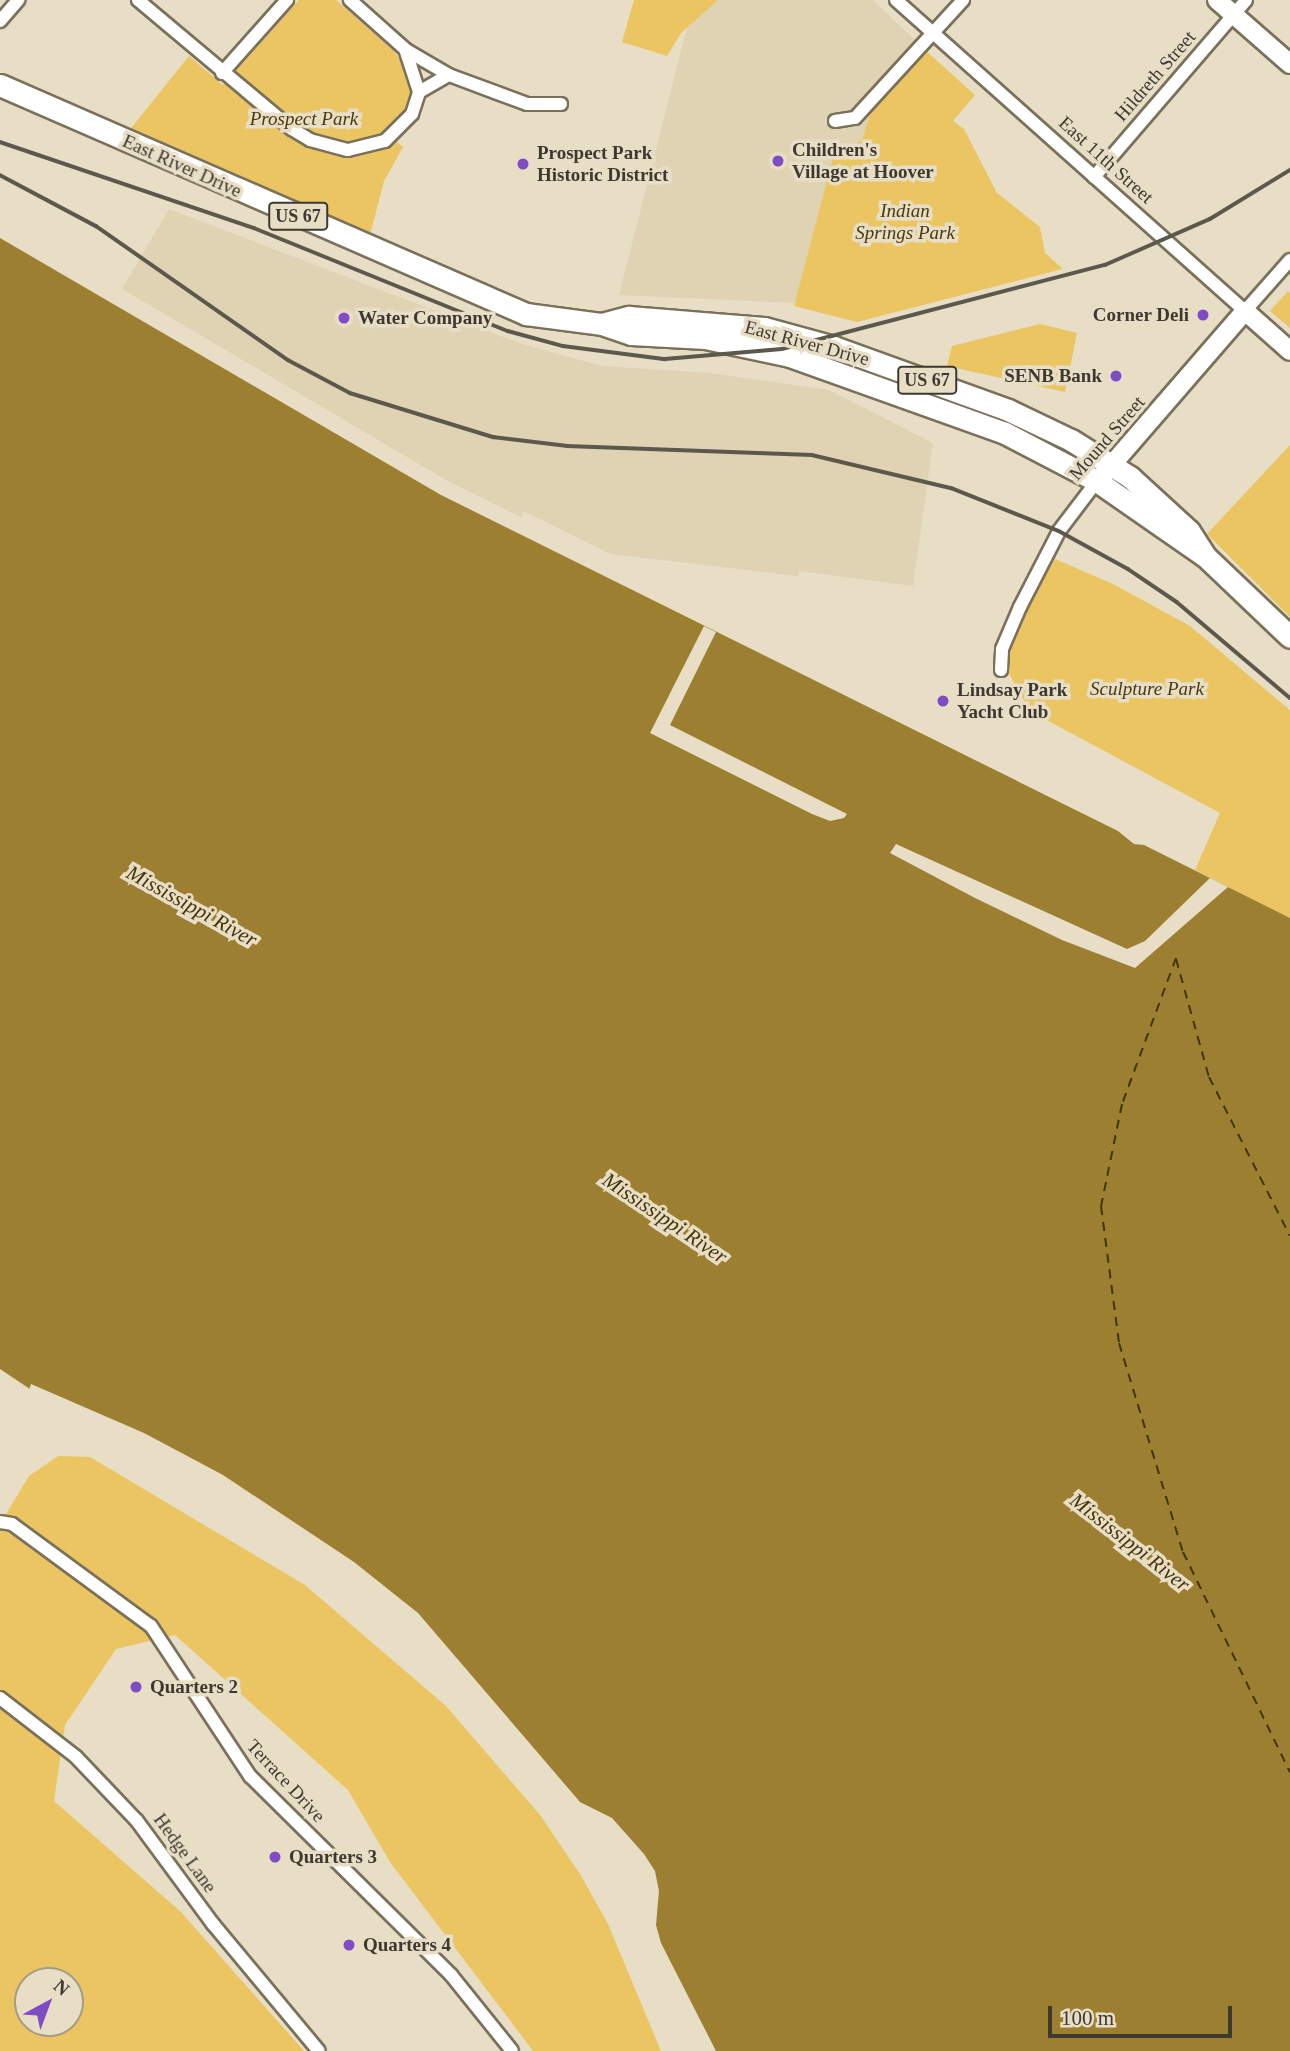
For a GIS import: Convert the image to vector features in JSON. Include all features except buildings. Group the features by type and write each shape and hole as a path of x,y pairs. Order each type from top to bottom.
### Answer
{"main road":[{"name":"East River Drive","path":"0,85 526,314 602,324 631,334 705,338 790,356 1005,433 1097,481 1205,556 1290,637"},
{"name":"East River Drive","path":"602,324 629,317 735,323 834,346 1008,410 1112,465 1165,506 1189,531 1205,556"}],"street":[{"path":"0,21 18,0"},
{"path":"138,0 292,129 329,147 348,150 385,141 412,114 419,92 405,49"},
{"path":"222,73 287,0"},
{"path":"350,0 405,49 449,75 535,106 561,104"},
{"name":"East 11th Street","path":"896,0 1290,351"},
{"path":"835,121 855,118 963,0"},
{"path":"1217,0 1290,64"},
{"name":"Hildreth Street","path":"1094,177 1246,0"},
{"path":"419,92 449,75"},
{"name":"Mound Street","path":"1001,670 1002,649 1059,531 1097,481 1290,260"},
{"name":"Terrace Drive","path":"0,1522 12,1524 151,1626 250,1776 451,1975 512,2051"},
{"name":"Hedge Lane","path":"0,1698 76,1757 138,1821 214,1924 320,2051"}],"shaded area":[{"path":"694,0 873,0 924,49 867,126 862,140 851,146 836,146 795,303 619,295"},
{"path":"169,209 522,344 602,366 711,373 829,390 933,443 913,586 799,571 798,576 611,554 523,511 521,517 446,480 122,289"}],"green space":[{"name":"Prospect Park","path":"299,0 336,0 395,52 411,78 410,108 386,134 403,147 384,181 370,235 128,132 189,56 223,85"},
{"path":"634,0 718,0 681,33 667,56 622,42"},
{"name":"Indian Springs Park","path":"924,49 975,95 953,121 964,129 997,193 1040,227 1045,253 1063,269 857,322 794,306 836,146 851,146 862,140 872,109"},
{"path":"1288,291 1290,293 1290,328 1270,311"},
{"path":"1040,324 1077,333 1065,392 947,366 952,346"},
{"path":"1290,445 1290,617 1207,534"},
{"name":"Sculpture Park","path":"1055,559 1113,584 1190,626 1290,710 1290,918 1195,870 1220,813 1039,716 1025,702 1008,672 1007,658 1029,603"},
{"path":"58,1456 90,1457 305,1585 446,1706 540,1815 580,1874 608,1924 661,2051 533,2051 390,1862 348,1790 175,1635 116,1649 65,1725 54,1801 181,1912 304,2051 0,2051 0,1524 29,1476"}],"water":[{"name":"Mississippi River","path":"0,238 441,495 1118,831 1134,844 1144,845 1290,918 1290,2051 709,2051 651,1931 653,1877 611,1823 570,1802 411,1616 238,1490 30,1389 0,1369"}],"pier":[{"path":"704,626 716,632 670,725 847,814 844,818 830,821 812,814 650,733"},
{"path":"896,844 1127,949 1145,941 1210,878 1228,887 1135,968 1062,940 975,898 890,853"},
{"path":"31,1384 144,1433 223,1475 354,1562 418,1613 580,1802 612,1818 644,1854 655,1871 659,1891 656,1925 661,1943 716,2051 705,2051 648,1932 649,1878 609,1826 568,1804 409,1618 236,1493 28,1393"}],"ferry route":[{"path":"1176,958 1122,1104 1101,1206 1119,1343 1183,1552 1290,1772"},
{"path":"1176,959 1209,1077 1290,1236"}],"railway":[{"path":"0,142 254,228 508,331 563,346 665,359 782,349 1105,265 1210,219 1290,170"},
{"path":"0,175 96,226 288,360 350,393 493,437 567,446 812,455 951,488 1059,531 1128,569 1177,602 1290,698"}],"place":[{"name":"Children's Village at Hoover","path":"778,161"},
{"name":"Prospect Park Historic District","path":"523,164"},
{"name":"Corner Deli","path":"1203,315"},
{"name":"Water Company","path":"344,318"},
{"name":"SENB Bank","path":"1116,376"},
{"name":"Lindsay Park Yacht Club","path":"943,701"},
{"name":"Quarters 2","path":"136,1687"},
{"name":"Quarters 3","path":"275,1857"},
{"name":"Quarters 4","path":"349,1945"}]}
